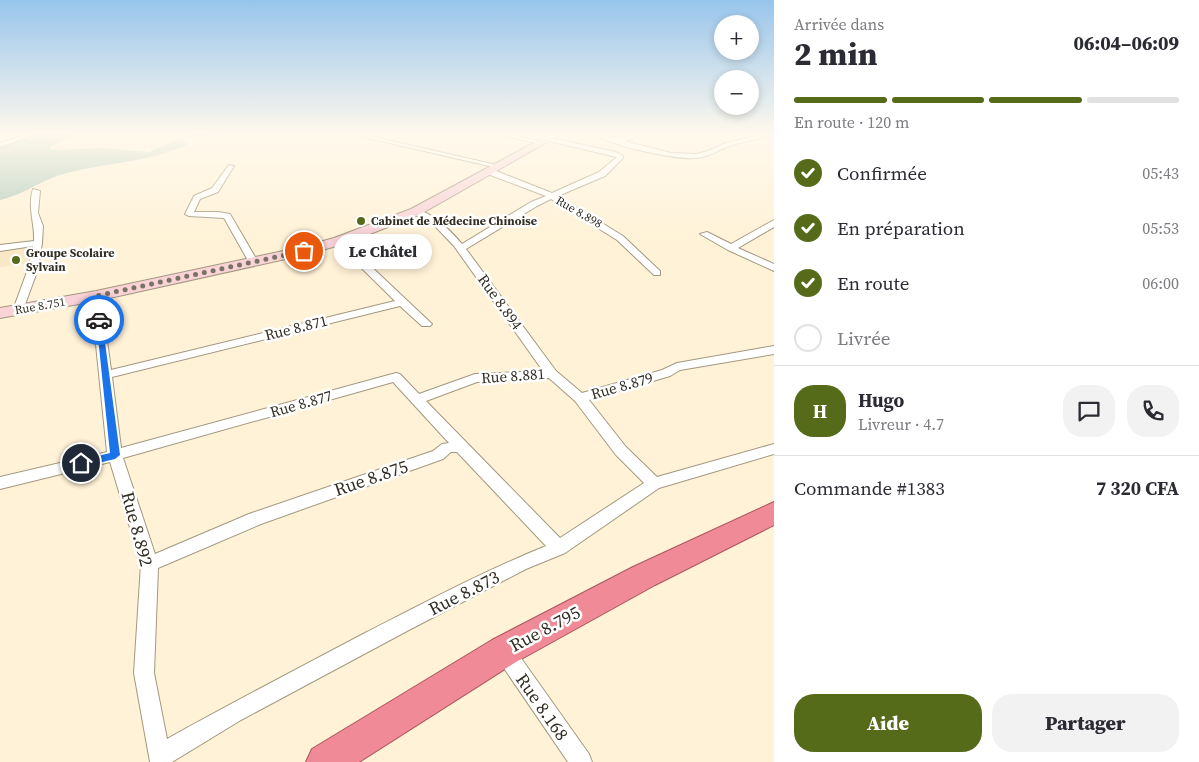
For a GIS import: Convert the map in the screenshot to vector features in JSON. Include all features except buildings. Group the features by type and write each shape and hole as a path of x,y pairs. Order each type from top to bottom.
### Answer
{"highway":[{"name":"Rue 8.795","path":"325,762 504,652 644,576 774,513"}],"main road":[{"name":"Rue 8.751","path":"0,313 96,296 339,241 415,212 493,169"}],"street":[{"path":"229,169 214,190 197,198 189,214 193,216 218,214 226,216 253,262"},
{"name":"Rue 8.898","path":"493,169 551,196 620,238 657,273"},
{"path":"460,249 514,215 551,196 602,174 608,169"},
{"path":"18,310 33,269 38,243 39,226 34,213 36,191"},
{"name":"Rue 8.894","path":"415,212 436,222 460,249 552,374 580,398"},
{"path":"731,248 769,231 774,223"},
{"path":"704,234 774,268"},
{"path":"339,241 426,324"},
{"path":"0,248 38,243"},
{"name":"Rue 8.892","path":"96,296 115,455 150,564 144,674 161,759"},
{"name":"Rue 8.871","path":"105,374 402,302"},
{"name":"Rue 8.879","path":"654,484 621,451 580,398 666,373 677,367 774,350"},
{"name":"Rue 8.881","path":"417,400 475,378 552,374"},
{"name":"Rue 8.877","path":"115,455 396,377 460,446"},
{"path":"460,446 559,548"},
{"name":"Rue 8.875","path":"150,564 255,519 438,455 447,448 460,446"},
{"name":"Rue 8.873","path":"161,759 234,713 520,564 559,548 654,484 774,448"},
{"path":"0,483 115,455"},
{"name":"Rue 8.168","path":"504,652 581,762"}],"shaded area":[{"name":"Groupe Scolaire Sylvain","path":"33,247 31,263 0,267 0,251"}],"green space":[{"path":"0,169 87,169 57,176 15,196 0,200"}],"way so far":[{"path":"99,320 96,296 304,251"}],"place":[{"name":"Cabinet de Médecine Chinoise","path":"361,221"},
{"name":"Le Châtel","path":"304,251"},
{"name":"Groupe Scolaire Sylvain","path":"16,260"}],"route":[{"path":"81,463 115,455 99,320"}]}
